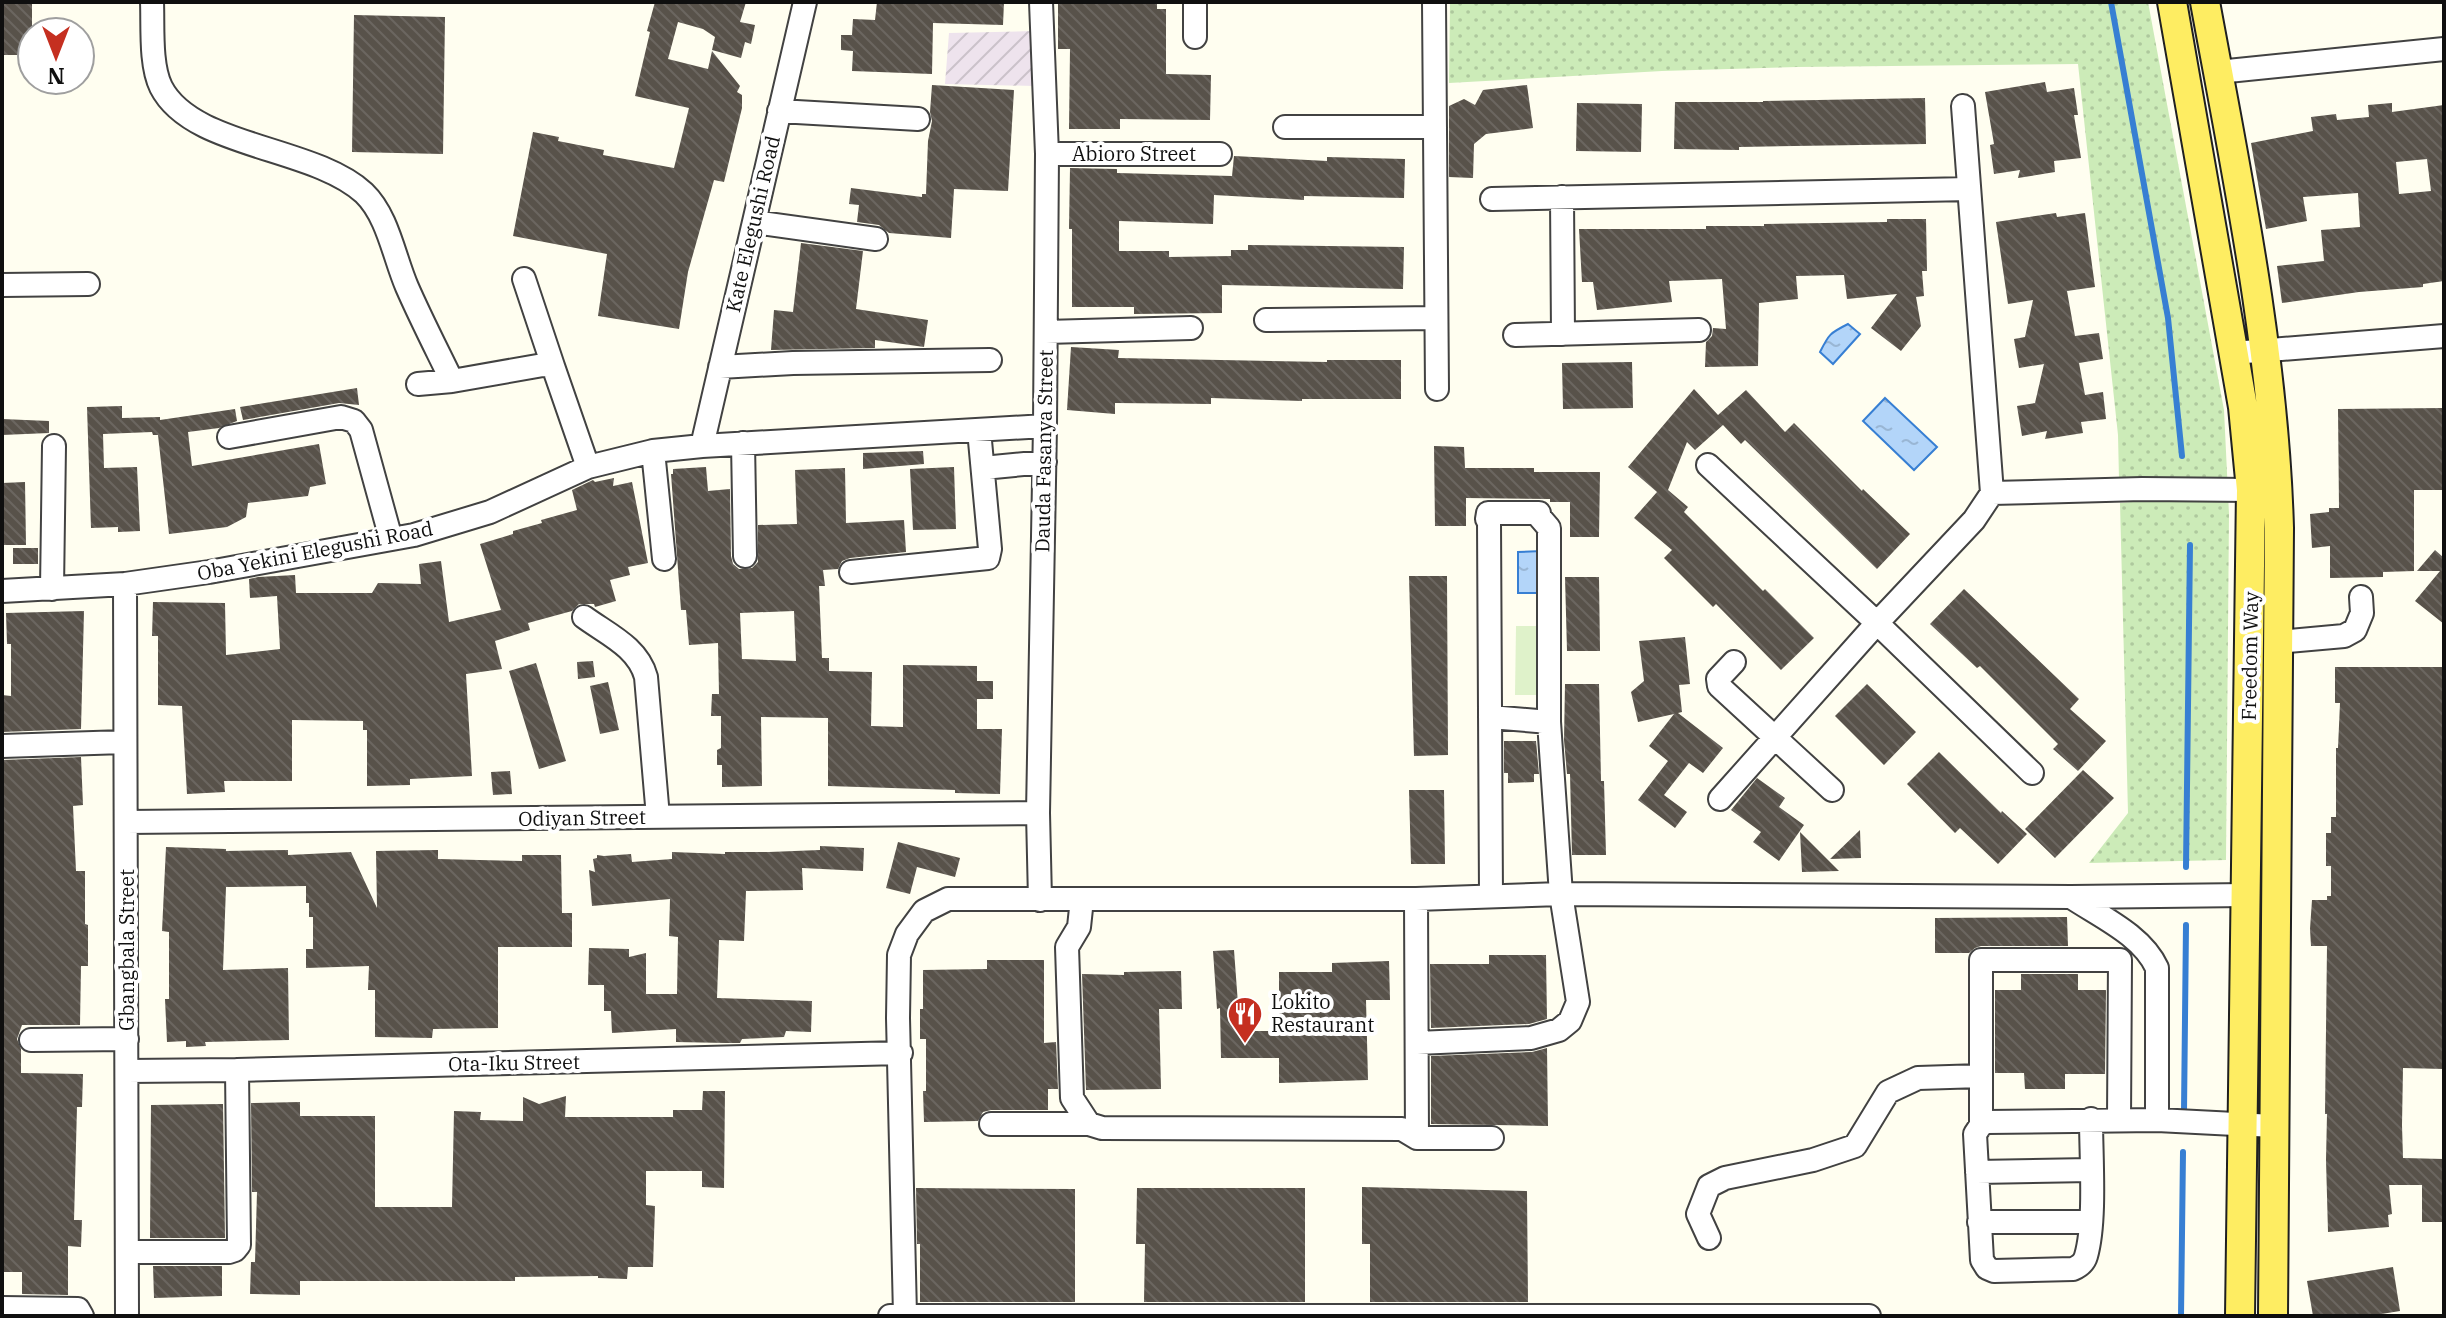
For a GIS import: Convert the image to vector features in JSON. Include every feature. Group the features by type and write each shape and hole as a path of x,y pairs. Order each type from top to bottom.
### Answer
{"main road":[{"name":"Freedom Way","path":"2172,2 2245,420 2251,490 2240,1316"},
{"name":"Freedom Way","path":"2205,2 2266,349 2278,473 2273,1316"}],"street":[{"path":"152,2 154,57 161,86 180,112 209,128 292,156 346,179 365,194 378,210 406,284 452,381"},
{"name":"Kate Elegushi Road","path":"702,446 805,2"},
{"name":"Dauda Fasanya Street","path":"1040,900 1038,813 1047,154 1041,2"},
{"path":"1195,2 1195,37"},
{"path":"1434,2 1437,389"},
{"path":"2218,72 2444,49"},
{"path":"1720,799 1974,520 1992,493 1963,106"},
{"path":"779,111 918,119"},
{"path":"1285,127 1435,127"},
{"name":"Abioro Street","path":"1047,154 1220,154"},
{"path":"1492,199 1969,189"},
{"path":"1562,197 1563,334"},
{"path":"754,222 876,239"},
{"path":"524,279 588,467"},
{"path":"2,285 88,284"},
{"path":"1266,320 1436,318"},
{"path":"1046,332 1191,328"},
{"path":"1515,335 1699,330"},
{"path":"2233,353 2444,336"},
{"path":"720,367 990,360"},
{"path":"418,384 553,366"},
{"path":"229,437 341,417 354,421 361,430 391,539"},
{"name":"Oba Yekini Elegushi Road","path":"2,591 125,584 414,535 490,512 588,467 653,451 1045,426"},
{"path":"851,572 988,558 990,549 979,430"},
{"path":"743,443 745,556"},
{"path":"52,589 54,446"},
{"path":"653,451 664,559"},
{"path":"983,468 1045,462"},
{"path":"1708,465 2032,773"},
{"path":"1992,493 2251,490"},
{"path":"1417,1043 1531,1038 1559,1030 1570,1021 1578,1002 1561,894 1549,722 1549,528 1539,513 1488,513 1487,519 1491,896"},
{"name":"Gbangbala Street","path":"125,584 127,1316"},
{"path":"2277,642 2344,636 2355,630 2362,613 2361,597"},
{"path":"584,617 632,651 642,664 646,677 658,817"},
{"path":"1734,662 1717,683 1832,790"},
{"path":"1490,717 1549,722"},
{"path":"2,746 124,742"},
{"name":"Odiyan Street","path":"126,822 1038,813"},
{"path":"905,1315 899,955 907,934 924,911 948,899 1416,899 1561,894 2247,895"},
{"path":"2071,897 2139,943 2153,958 2157,968 2157,1120"},
{"path":"1082,899 1079,927 1067,947 1067,962 1072,1098 1089,1124"},
{"path":"1416,899 1417,1138"},
{"path":"1981,1125 1981,960 2120,960 2119,1120"},
{"path":"31,1040 127,1039"},
{"name":"Ota-Iku Street","path":"127,1071 901,1053"},
{"path":"128,1252 229,1252 239,1245 237,1070"},
{"path":"1709,1238 1698,1214 1709,1186 1725,1178 1813,1160 1855,1146 1888,1092 1918,1078 1981,1076"},
{"path":"2091,1119 2091,1222 2086,1257 2077,1268 1994,1271 1987,1268 1982,1260 1975,1134 1987,1122 2091,1119 2274,1126"},
{"path":"991,1124 1089,1124 1102,1128 1402,1129 1417,1138 1492,1138"},
{"path":"1977,1172 2091,1170"},
{"path":"1979,1222 2091,1222"},
{"path":"2,1308 78,1309 82,1316"},
{"path":"890,1316 1869,1316"}],"shaded area":[{"path":"1034,31 1034,86 945,84 949,33"}],"green space":[{"path":"1450,2 2148,2 2224,410 2229,514 2226,860 2089,863 2128,813 2120,503 2143,501 2142,478 2119,479 2118,435 2078,64 1662,71 1449,83"},
{"path":"1516,626 1550,626 1550,695 1515,695"}],"water":[{"path":"1848,324 1860,334 1833,364 1820,352 1831,335"},
{"path":"1885,398 1937,447 1914,470 1863,421"},
{"path":"1542,551 1542,593 1518,593 1518,552"}],"building":[{"path":"655,2 746,2 740,22 755,25 751,44 745,42 741,58 712,50 715,37 703,29 678,22 668,59 708,69 712,51 740,86 737,92 742,95 742,108 724,182 714,180 688,272 679,329 598,316 607,254 513,236 533,132 559,137 558,141 604,150 603,155 674,168 689,108 635,96"},
{"path":"877,2 1004,2 1003,25 933,23 932,74 852,71 853,51 841,50 841,35 852,35 853,19 875,20"},
{"path":"1058,2 1157,2 1157,9 1166,9 1166,74 1211,75 1210,120 1120,119 1120,129 1069,129 1070,49 1058,49"},
{"path":"2,3 32,3 32,16 16,16 16,55 2,55"},
{"path":"354,15 445,17 443,154 352,152"},
{"path":"2045,82 2047,92 2074,88 2078,115 2074,115 2081,158 2054,161 2055,172 2018,178 2020,170 1994,174 1990,145 1994,144 1985,92"},
{"path":"932,85 1014,90 1008,191 954,189 951,238 889,233 879,225 857,222 859,205 849,204 851,188 922,197 926,194"},
{"path":"1527,85 1533,128 1486,134 1474,144 1473,178 1449,177 1449,106 1464,99 1475,105 1483,90"},
{"path":"1925,98 1926,144 1674,149 1675,102"},
{"path":"1577,103 1642,104 1641,152 1576,151"},
{"path":"2392,103 2392,112 2444,105 2444,281 2423,284 2423,287 2282,303 2277,266 2324,261 2321,230 2360,227 2358,193 2303,197 2307,221 2266,229 2251,143 2313,131 2311,117 2336,114 2337,120 2369,117 2368,105","holes":["2427,159 2431,191 2399,194 2396,162"]},
{"path":"1234,156 1327,161 1327,157 1405,159 1404,198 1304,196 1304,200 1214,195 1213,224 1119,221 1119,251 1169,251 1169,257 1231,256 1231,250 1248,250 1248,245 1404,247 1403,289 1222,285 1222,313 1134,314 1134,307 1072,307 1070,168 1117,169 1117,173 1232,176"},
{"path":"2056,213 2057,217 2085,213 2095,287 2067,291 2075,336 2099,333 2103,359 2079,363 2085,395 2103,392 2106,419 2081,422 2083,433 2045,439 2047,431 2022,436 2017,406 2035,403 2044,364 2019,368 2014,339 2025,337 2033,300 2008,304 1996,222"},
{"path":"1887,219 1926,219 1927,271 1922,271 1924,296 1916,297 1921,326 1901,351 1871,328 1897,294 1847,299 1844,275 1796,276 1798,299 1759,303 1758,366 1705,367 1706,342 1712,336 1713,328 1726,329 1722,279 1669,281 1672,302 1597,310 1593,282 1582,282 1579,229 1706,229 1706,226 1887,222"},
{"path":"801,243 863,251 856,309 928,320 924,347 875,340 875,348 771,350 774,310 793,312"},
{"path":"1071,347 1119,350 1118,358 1327,362 1401,360 1401,399 1302,401 1211,398 1211,404 1115,403 1115,414 1067,410"},
{"path":"1632,362 1633,408 1563,409 1562,363"},
{"path":"357,388 359,405 339,403 243,420 240,407"},
{"path":"1694,389 1718,415 1746,390 1785,432 1794,423 1910,534 1877,569 1745,440 1741,444 1723,425 1695,450 1687,442 1668,490 1688,507 1684,512 1814,638 1781,670 1716,604 1713,607 1664,558 1672,550 1634,518 1657,492 1628,467"},
{"path":"122,406 122,418 160,417 160,420 235,409 237,421 219,428 188,432 192,466 319,444 326,484 310,487 308,496 248,503 246,517 227,527 169,534 158,435 152,432 103,434 104,468 137,467 140,531 118,532 118,527 91,528 87,407"},
{"path":"2444,408 2444,490 2414,490 2414,571 2383,572 2383,577 2330,578 2330,546 2312,548 2310,514 2339,508 2338,409"},
{"path":"2,419 49,421 49,433 2,435"},
{"path":"1434,446 1464,447 1465,468 1600,472 1599,537 1570,537 1570,502 1550,502 1550,499 1466,498 1466,526 1435,526"},
{"path":"923,451 924,464 863,469 863,453"},
{"path":"706,467 708,491 730,489 731,556 733,564 739,569 752,568 758,562 758,525 797,524 795,470 845,468 846,523 904,520 906,552 850,558 842,561 838,569 823,570 825,586 819,586 822,658 829,658 829,671 872,672 871,726 903,727 903,665 977,666 977,681 993,681 993,699 977,699 977,729 1002,729 1000,794 828,786 828,718 761,717 762,786 722,787 722,765 717,765 717,750 721,748 721,716 711,716 712,694 719,694 718,643 689,645 686,610 681,610 673,469","holes":["794,611 796,661 742,659 740,613"]},
{"path":"954,467 956,529 913,530 910,469"},
{"path":"614,478 613,486 632,482 648,563 628,567 630,575 610,580 616,601 595,607 594,604 579,604 572,611 528,623 530,630 495,641 502,669 466,674 472,776 410,779 410,785 367,786 367,730 363,730 363,721 292,720 292,781 224,781 225,792 187,794 182,706 158,705 158,636 152,636 153,602 225,603 226,655 280,649 277,596 250,598 249,579 258,577 295,575 296,593 372,593 378,583 421,584 419,564 441,561 449,622 501,610 480,544 542,523 541,520 577,510 572,490 593,480"},
{"path":"25,482 26,545 2,545 2,483"},
{"path":"13,548 38,548 38,564 13,564"},
{"path":"2435,550 2444,558 2444,624 2415,601 2440,571 2417,571"},
{"path":"1409,576 1447,576 1448,755 1414,756"},
{"path":"1565,577 1599,577 1600,651 1567,651"},
{"path":"1964,589 2079,699 2070,709 2106,741 2078,771 2053,749 2058,744 1980,666 1977,668 1930,624"},
{"path":"84,611 81,729 2,732 2,695 11,696 11,644 7,644 6,613"},
{"path":"1685,637 1690,684 1679,685 1682,712 1678,713 1723,748 1703,773 1689,763 1664,795 1687,812 1675,828 1638,800 1668,761 1649,746 1674,714 1638,722 1631,692 1644,681 1639,641"},
{"path":"593,661 595,677 578,679 577,662"},
{"path":"536,663 566,761 539,769 509,671"},
{"path":"2335,667 2444,667 2444,1069 2403,1068 2402,1125 2403,1158 2444,1159 2444,1222 2422,1222 2422,1185 2389,1185 2392,1214 2388,1215 2389,1227 2328,1232 2325,1114 2327,946 2311,946 2310,929 2312,900 2327,900 2327,896 2331,896 2331,866 2326,866 2326,833 2331,833 2331,817 2336,817 2336,748 2340,703 2335,703"},
{"path":"608,682 619,730 600,734 590,686"},
{"path":"1565,684 1599,684 1606,855 1572,855 1570,774 1567,774 1564,740"},
{"path":"1867,684 1916,732 1884,765 1835,716"},
{"path":"1504,741 1536,741 1539,774 1534,774 1534,782 1508,783 1508,773 1504,773"},
{"path":"1939,752 2027,834 1998,864 1960,828 1955,833 1907,784"},
{"path":"81,757 83,805 73,806 76,871 85,871 85,924 88,925 88,966 81,966 80,1025 22,1025 17,1039 21,1049 21,1073 83,1074 82,1107 77,1107 74,1220 82,1220 81,1247 68,1246 68,1295 22,1294 22,1272 2,1272 2,760"},
{"path":"2083,770 2114,798 2055,858 2025,829"},
{"path":"510,771 512,794 493,795 491,772"},
{"path":"1757,778 1785,798 1779,807 1804,825 1779,861 1753,842 1761,832 1731,810"},
{"path":"1409,790 1444,790 1445,864 1411,864"},
{"path":"1860,830 1861,858 1830,859"},
{"path":"1800,832 1839,871 1802,872"},
{"path":"898,842 960,858 955,877 917,867 910,894 886,888"},
{"path":"820,846 864,848 863,871 802,868 803,890 746,891 744,941 719,940 717,998 812,1001 811,1032 786,1031 784,1037 742,1039 740,1043 676,1042 676,1029 612,1033 611,1011 604,1011 604,985 588,985 589,948 629,949 629,957 646,953 646,994 677,994 678,937 669,936 670,899 592,906 589,870 595,872 593,859 597,855 631,854 632,862 672,859 672,852 725,854 820,850"},
{"path":"166,847 226,851 288,850 288,855 351,852 377,908 376,851 438,850 438,859 522,861 522,855 561,855 562,913 572,913 572,947 498,947 498,1028 433,1029 432,1038 375,1037 375,990 368,990 369,966 306,968 306,949 313,949 313,917 309,917 306,886 226,887 223,970 288,968 289,1040 205,1042 206,1046 186,1047 186,1041 167,1042 165,999 169,999 169,932 162,931"},
{"path":"2067,917 2068,946 1981,946 1969,953 1935,953 1935,918"},
{"path":"1234,950 1240,1031 1279,1031 1279,972 1332,972 1332,963 1389,961 1390,1000 1366,1000 1368,1080 1279,1083 1279,1058 1221,1058 1220,1008 1217,1009 1213,951"},
{"path":"1489,955 1546,955 1547,1019 1529,1024 1431,1028 1430,964 1489,964"},
{"path":"987,960 1044,960 1044,1043 1056,1042 1058,1089 1048,1089 1048,1110 991,1110 983,1112 978,1121 924,1122 926,1039 920,1039 923,970 987,969"},
{"path":"1181,971 1182,1009 1159,1009 1161,1089 1086,1090 1082,974"},
{"path":"2021,974 2078,974 2078,990 2106,990 2105,1074 2065,1074 2065,1089 2025,1089 2024,1073 1995,1073 1995,990 2021,990"},
{"path":"1547,1048 1548,1126 1431,1124 1431,1056 1532,1052"},
{"path":"703,1091 725,1091 724,1188 702,1187 702,1171 646,1171 646,1205 655,1206 653,1267 628,1267 627,1279 598,1276 515,1277 515,1281 300,1281 300,1295 250,1294 251,1262 255,1262 257,1192 252,1192 251,1103 300,1102 300,1116 375,1116 375,1207 452,1207 454,1111 481,1112 480,1120 523,1121 523,1097 539,1104 566,1096 565,1117 673,1117 673,1110 702,1110"},
{"path":"223,1104 225,1238 150,1238 151,1105"},
{"path":"1362,1187 1527,1191 1528,1302 1370,1302 1370,1244 1362,1244"},
{"path":"916,1188 1075,1189 1075,1302 920,1302"},
{"path":"1137,1188 1305,1188 1305,1302 1144,1302 1145,1244 1136,1244"},
{"path":"153,1266 222,1266 222,1296 154,1298"},
{"path":"2393,1267 2400,1311 2369,1316 2313,1316 2307,1281"}],"waterway":[{"path":"2111,2 2168,318 2182,456"},
{"path":"2186,867 2190,545"},
{"path":"2184,1112 2186,925"},
{"path":"2181,1316 2183,1152"}],"place":[{"name":"Lokito Restaurant","path":"1245,1045"}]}
